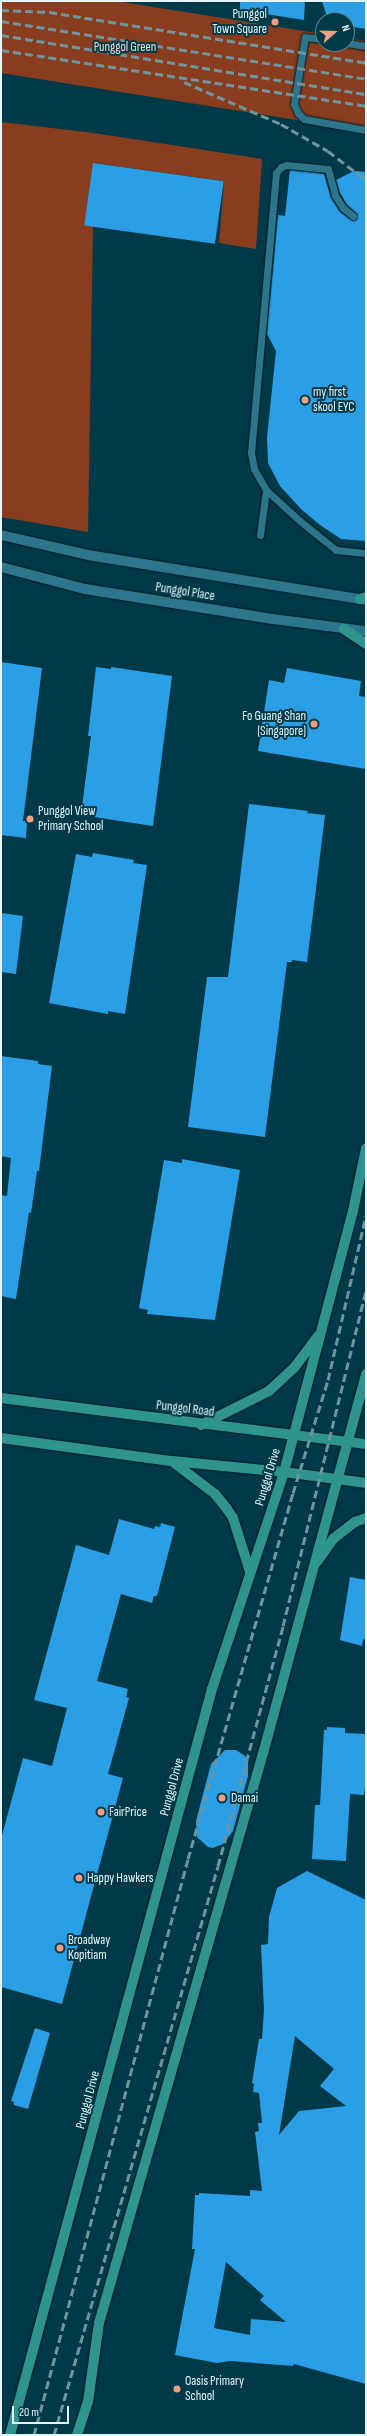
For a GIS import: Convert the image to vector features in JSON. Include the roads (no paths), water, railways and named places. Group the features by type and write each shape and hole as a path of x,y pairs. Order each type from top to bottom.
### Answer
{"street":[{"name":"Punggol Place","path":"1,535 88,556 364,598"},
{"name":"Punggol Place","path":"1,567 85,589 344,629 366,631"},
{"path":"344,629 366,644"},
{"name":"Punggol Drive","path":"10,2435 212,1689 284,1472 294,1436 353,1211 366,1148"},
{"path":"201,1425 259,1398 279,1384 322,1331"},
{"path":"77,2435 88,2402 99,2322 264,1750 366,1374"},
{"name":"Punggol Road","path":"1,1398 201,1425 366,1444"},
{"path":"1,1438 172,1461 284,1472 366,1483"},
{"path":"172,1461 215,1494 227,1509 236,1525 250,1572"},
{"path":"312,1569 333,1539 356,1522 366,1518"}],"lane":[{"path":"315,39 305,37 294,104 298,113 304,119 366,130"},
{"path":"355,44 366,46"},
{"path":"353,216 343,208 335,195 328,169 286,165 281,167 276,173 251,453 254,469 266,490 336,550 366,553"},
{"path":"260,535 266,490"}],"railway":[{"path":"1,10 49,12 366,63"},
{"path":"1,21 366,79"},
{"path":"1,35 366,94"},
{"path":"1,50 366,106"},
{"path":"184,82 281,124 328,151 366,180"},
{"path":"34,2435 188,1859 293,1493 328,1380 366,1216"},
{"path":"54,2435 218,1866 283,1626 366,1290"}],"place":[{"name":"Punggol Town Square","path":"275,22"},
{"name":"my first skool EYC","path":"305,400"},
{"name":"Fo Guang Shan (Singapore)","path":"314,724"},
{"name":"Punggol View Primary School","path":"30,819"},
{"name":"Damai","path":"222,1798"},
{"name":"FairPrice","path":"101,1812"},
{"name":"Happy Hawkers","path":"79,1878"},
{"name":"Broadway Kopitiam","path":"60,1948"},
{"name":"Oasis Primary School","path":"177,2389"}],"park label":[{"name":"Punggol Green","path":"125,47"}]}
